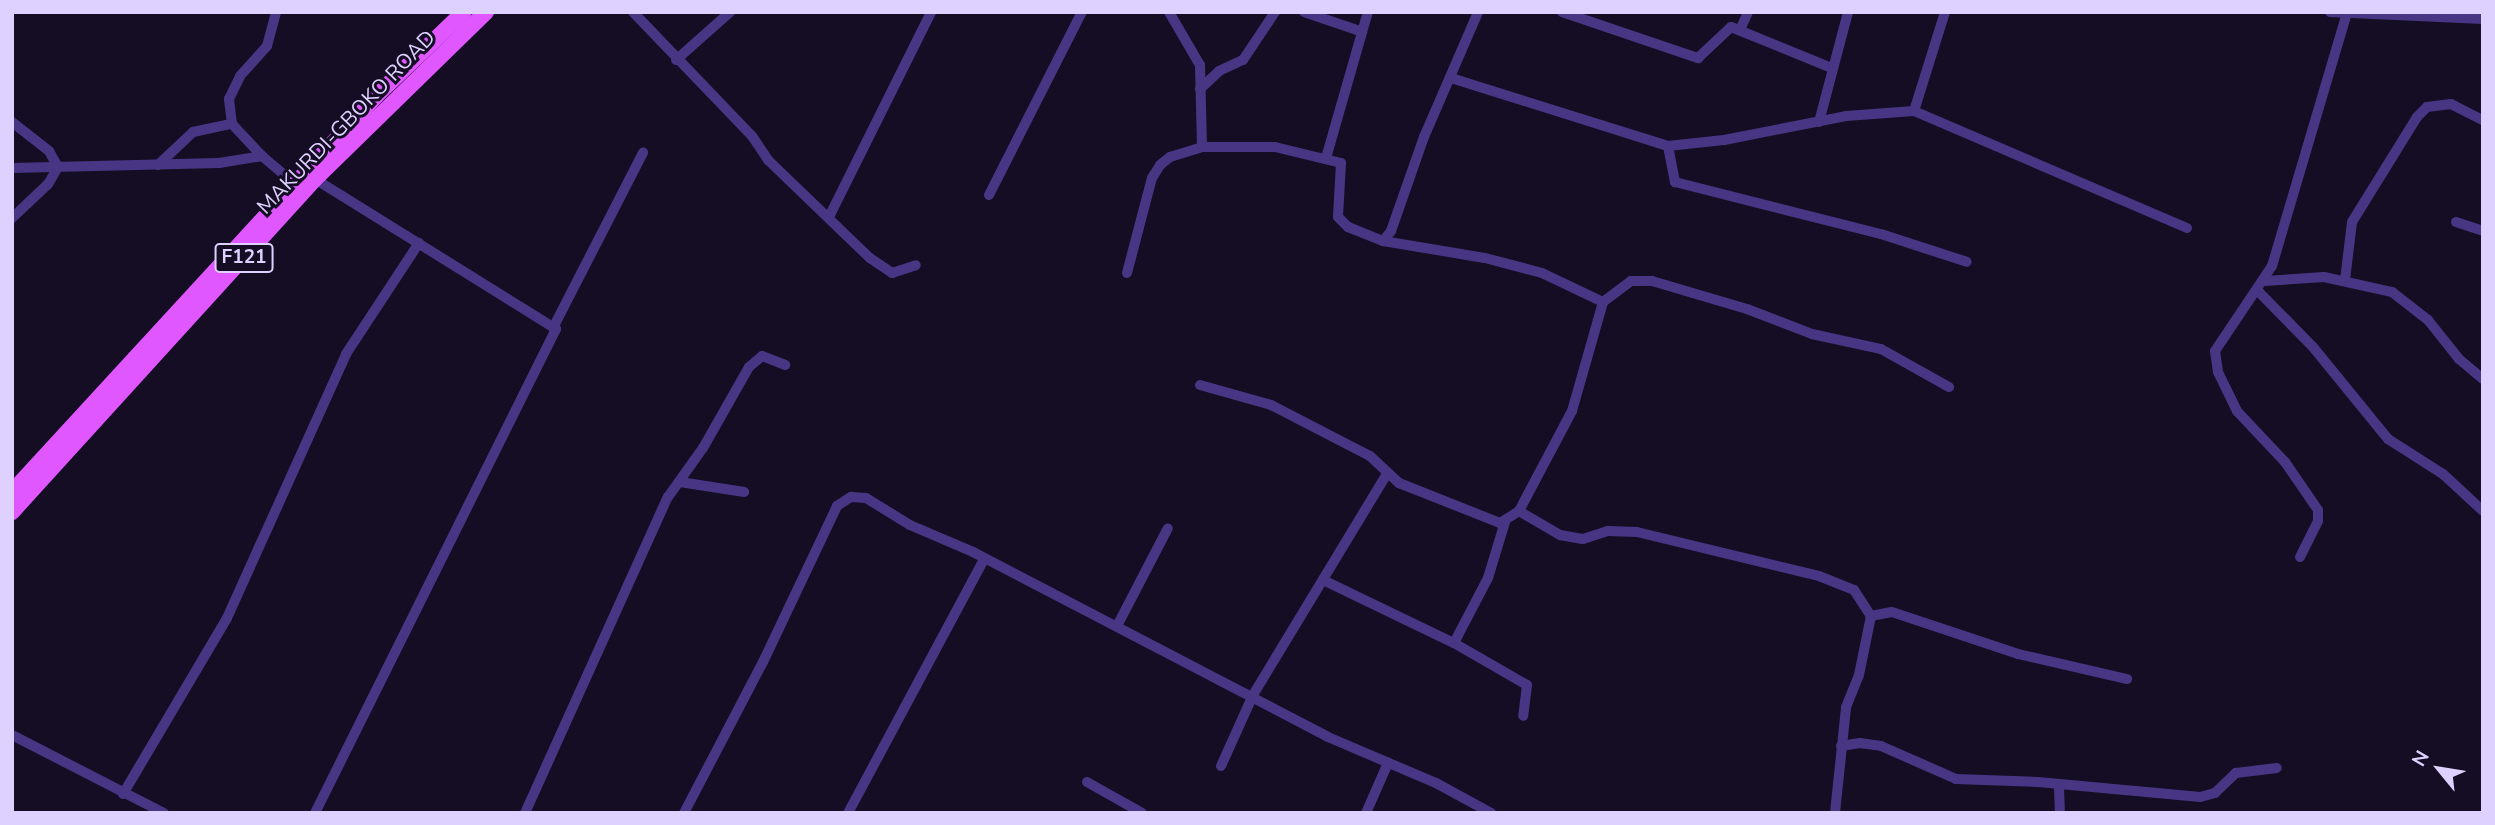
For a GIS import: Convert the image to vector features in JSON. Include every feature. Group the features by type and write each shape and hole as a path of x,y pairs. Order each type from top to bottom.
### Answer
{"main road":[{"name":"F121","path":"12,492 294,183 377,95 464,12"},
{"name":"MAKURDI-GBOKO ROAD","path":"12,512 315,179 486,12"}],"street":[{"path":"276,12 267,46 232,88 232,124 261,156 294,183"},
{"path":"633,12 752,136 768,160 870,258 892,273 916,265"},
{"path":"677,60 730,12"},
{"path":"829,217 932,12"},
{"path":"989,195 1082,12"},
{"path":"1169,12 1200,65 1202,147"},
{"path":"1200,89 1219,71 1248,55 1275,12"},
{"path":"1304,12 1360,31"},
{"path":"1326,158 1350,85 1360,31 1368,12"},
{"path":"1383,241 1391,231 1424,137 1478,12"},
{"path":"1562,12 1698,58 1724,30 1741,30 1832,68"},
{"path":"1741,30 1748,12"},
{"path":"1819,122 1848,12"},
{"path":"1914,111 1945,12"},
{"path":"2330,12 2483,19"},
{"path":"2300,557 2318,521 2318,510 2285,462 2237,411 2215,360 2216,348 2265,281 2312,140 2347,13"},
{"path":"1200,65 1219,71"},
{"path":"1451,78 1668,146 1819,122 1914,111 2187,228"},
{"path":"2345,281 2352,222 2417,117 2427,107 2451,104 2483,120"},
{"path":"12,122 50,151 58,167"},
{"path":"158,165 193,132 232,124"},
{"path":"1668,146 1675,182 1881,234 1967,262"},
{"path":"1127,273 1155,171 1170,157 1202,147 1275,147 1326,158 1342,166 1339,221 1383,241 1485,258 1542,273 1603,302"},
{"path":"315,813 554,339 554,326 643,153"},
{"path":"12,168 158,165 261,156"},
{"path":"12,218 48,184 58,167"},
{"path":"315,179 554,326"},
{"path":"2456,222 2483,231"},
{"path":"1391,231 1403,246"},
{"path":"123,794 227,618 346,354 419,243"},
{"path":"1454,643 1488,578 1505,523 1519,511 1572,411 1603,302 1630,281 1653,281 1747,309 1812,334 1881,349 1949,387"},
{"path":"2265,281 2345,281 2392,292 2410,303 2483,379"},
{"path":"2258,291 2313,347 2388,439 2443,474 2483,511"},
{"path":"525,813 658,517 757,359 766,356 785,365"},
{"path":"1200,385 1271,405 1370,456 1386,475 1465,513 1488,522 1505,523"},
{"path":"1221,766 1254,695 1386,475"},
{"path":"680,482 744,492"},
{"path":"684,813 757,675 836,506 844,499 866,498 910,525 984,559 1254,695 1328,737 1492,813"},
{"path":"1519,511 1560,535 1583,539 1608,531 1637,532 1841,582 1854,590 1871,616 1844,725 1835,813"},
{"path":"1117,626 1168,528"},
{"path":"848,813 984,559"},
{"path":"1323,580 1454,643 1527,685 1523,716"},
{"path":"1871,616 1892,612 2018,654 2127,679"},
{"path":"1844,725 1860,743"},
{"path":"12,736 163,813"},
{"path":"1841,746 1860,743 1917,759 1956,779 2038,782 2059,787 2205,797 2236,773 2277,768"},
{"path":"1366,813 1388,763"},
{"path":"1087,782 1142,813"},
{"path":"2059,787 2060,813"}]}
